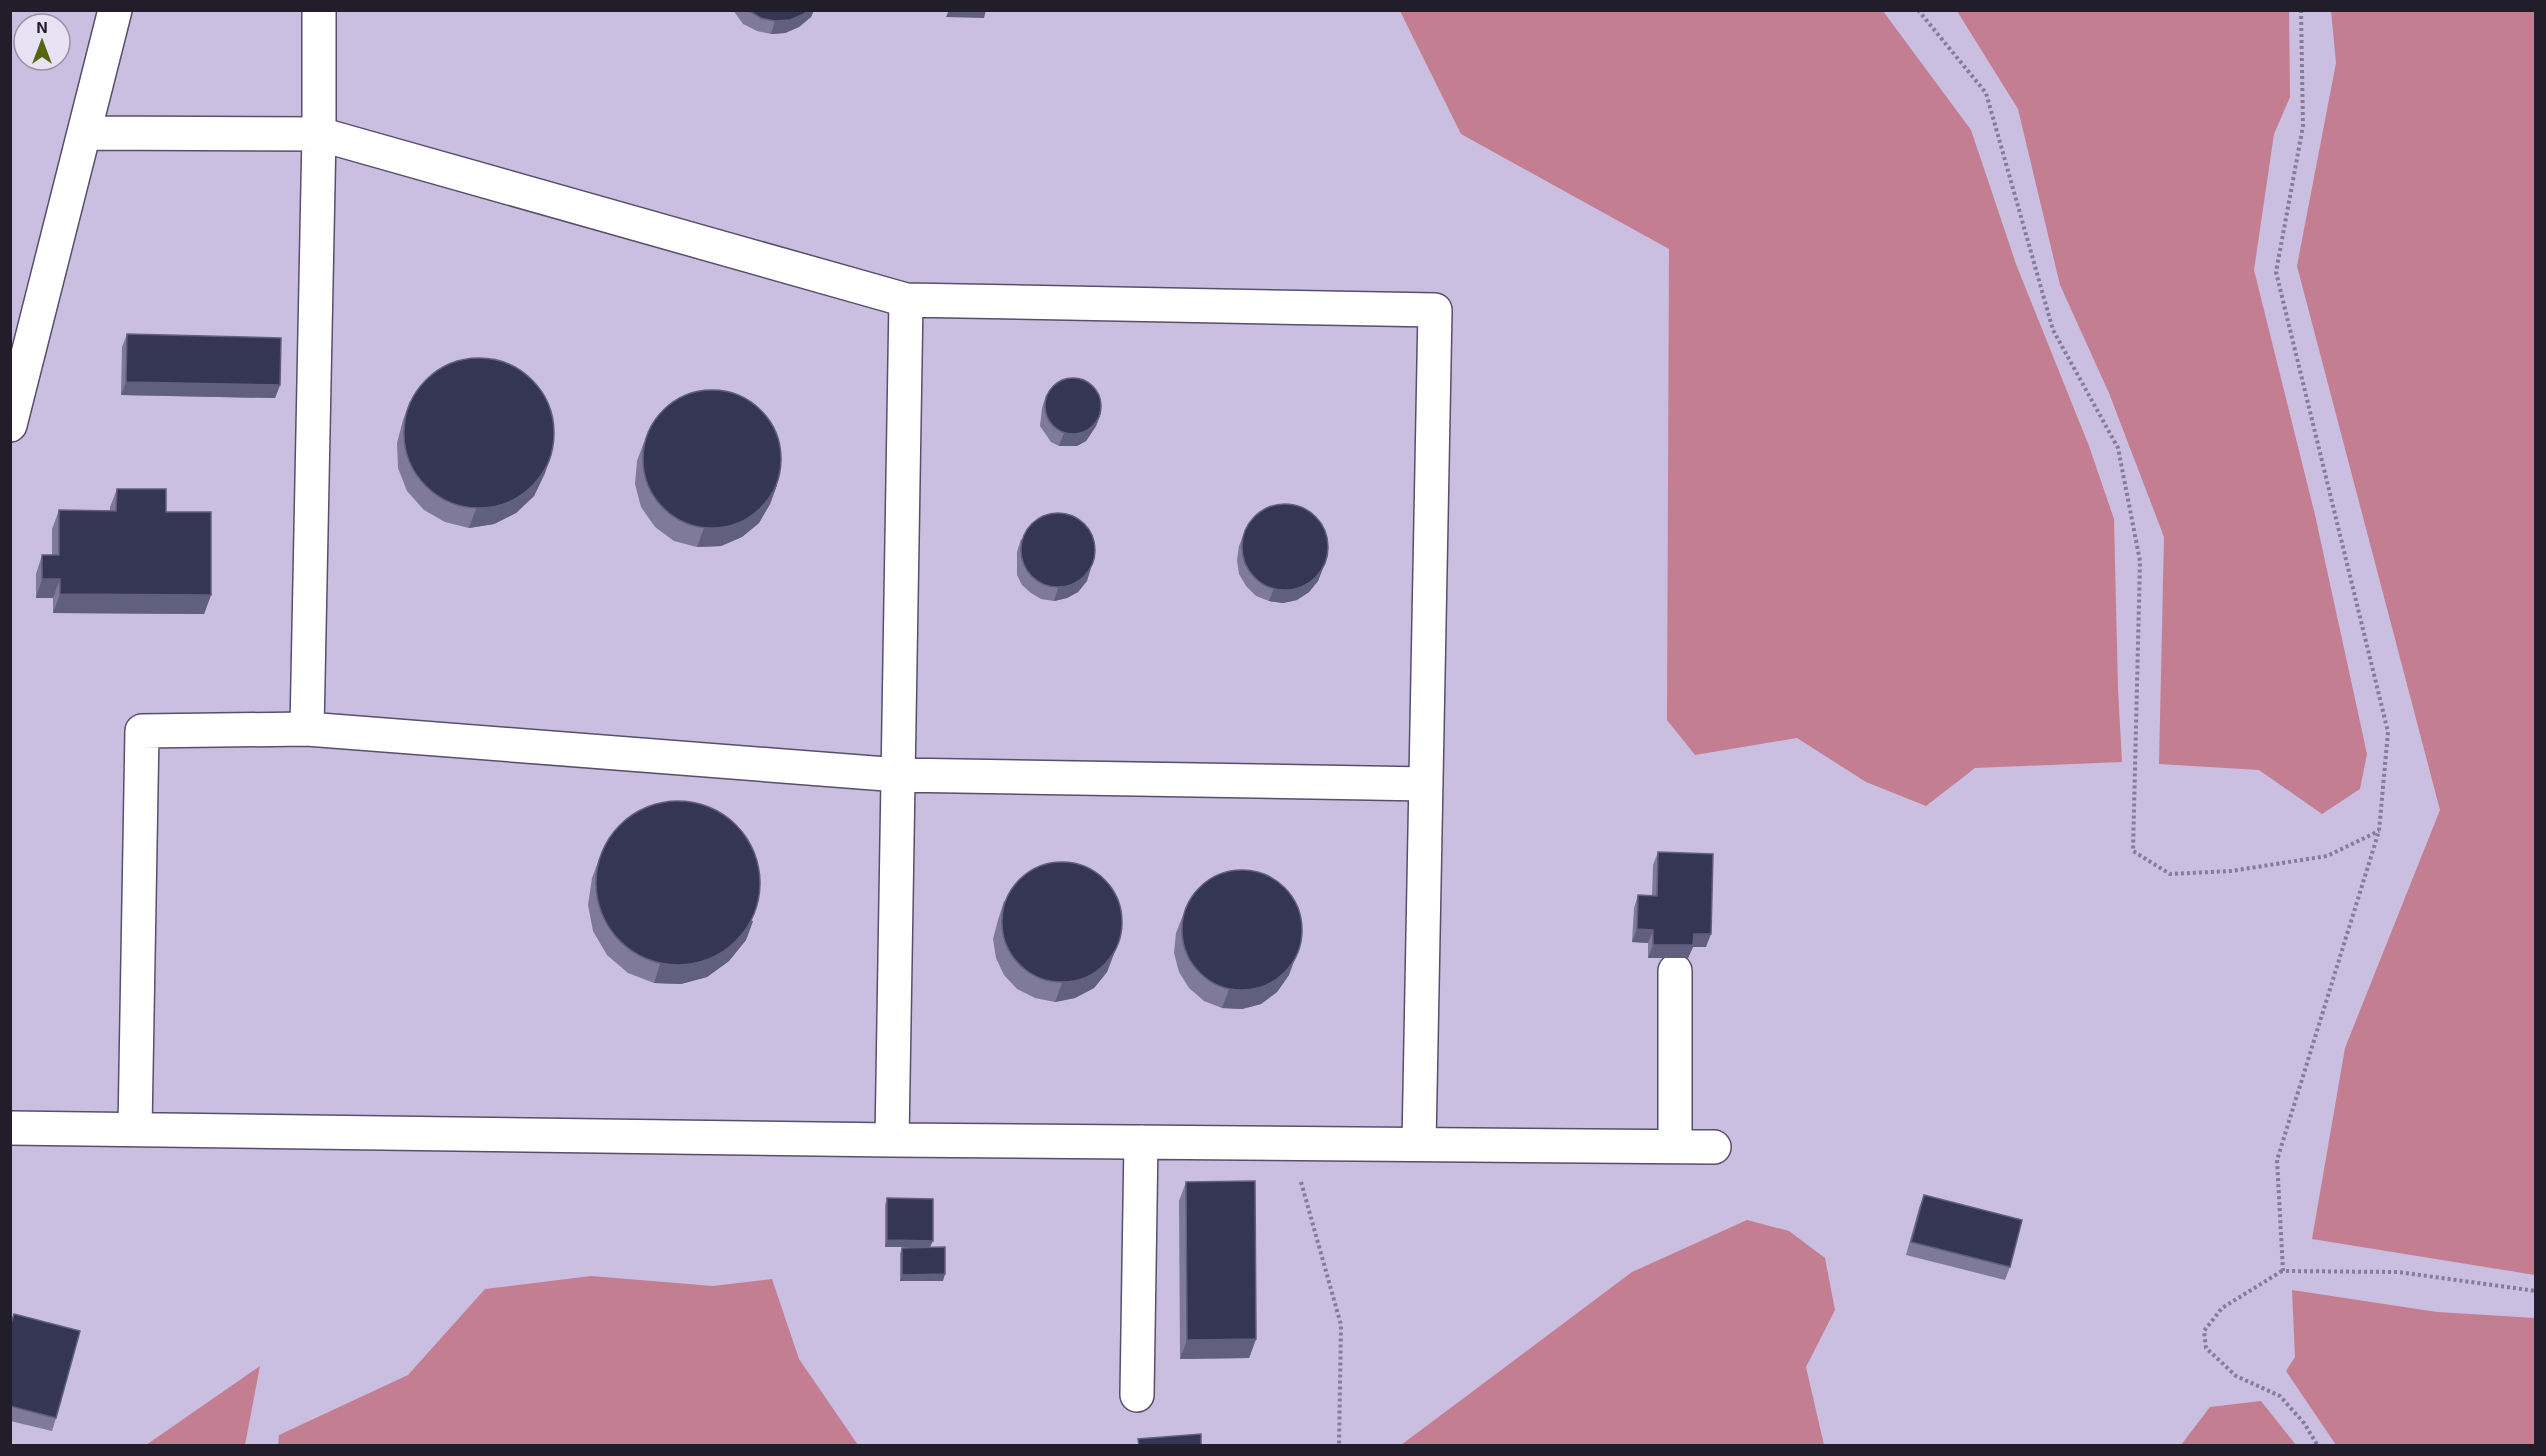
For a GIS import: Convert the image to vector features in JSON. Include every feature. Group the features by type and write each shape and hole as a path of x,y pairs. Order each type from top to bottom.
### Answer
{"lane":[{"path":"10,425 115,10"},
{"path":"96,91 138,10"},
{"path":"307,729 319,134 319,10"},
{"path":"85,133 319,134 906,300 1436,310 1419,1144"},
{"path":"892,1140 906,300"},
{"path":"135,1128 142,731 307,729 899,776 1426,784"},
{"path":"1675,971 1675,1146"},
{"path":"10,1128 892,1140 1714,1147"},
{"path":"1137,1395 1141,1142"}],"path":[{"path":"1918,10 1986,93 2053,330 2118,448 2140,561 2133,851 2170,874 2231,871 2327,856 2379,831"},
{"path":"2283,1271 2277,1160 2379,831 2388,732 2276,272 2303,126 2301,10"},
{"path":"1290,1143 1341,1325 1339,1446"},
{"path":"2318,1446 2304,1423 2280,1396 2236,1376 2206,1348 2204,1331 2222,1308 2283,1271 2398,1272 2535,1291"}],"shaded area":[{"path":"1400,11 1883,11 1971,130 2016,264 2089,446 2114,519 2122,762 1975,768 1926,806 1866,782 1797,738 1695,755 1667,720 1669,249 1461,134"},
{"path":"1957,11 2289,11 2290,97 2274,134 2254,270 2315,515 2367,754 2360,789 2322,814 2259,770 2159,764 2164,537 2109,393 2060,285 2018,109"},
{"path":"2331,11 2535,11 2535,1275 2312,1239 2345,1048 2440,810 2297,266 2336,63"},
{"path":"1747,1220 1789,1231 1825,1258 1835,1310 1806,1367 1824,1445 1401,1445 1632,1272"},
{"path":"591,1276 713,1286 772,1279 799,1359 858,1445 278,1445 279,1435 408,1375 485,1289"},
{"path":"2292,1290 2437,1312 2535,1318 2535,1445 2336,1445 2286,1371 2295,1357"},
{"path":"260,1366 245,1445 146,1445"},
{"path":"2261,1401 2296,1445 2181,1445 2210,1407"}],"building":[{"path":"748,10 808,10 790,20 775,21 761,18"},
{"path":"127,334 281,338 280,385 126,382"},
{"path":"479,358 508,364 532,380 548,404 554,433 548,462 532,486 508,502 479,508 450,502 426,486 410,462 404,433 410,404 426,380 450,364"},
{"path":"1073,378 1084,380 1093,386 1099,395 1101,406 1099,417 1093,426 1084,432 1073,434 1062,432 1053,426 1047,417 1045,406 1047,395 1053,386 1062,380"},
{"path":"712,390 738,395 761,410 776,433 781,459 776,485 761,508 738,523 712,528 686,523 663,508 648,485 643,459 648,433 663,410 686,395"},
{"path":"117,489 166,489 166,512 211,512 211,595 60,594 60,579 42,579 42,555 59,555 59,510 116,511"},
{"path":"1285,504 1309,511 1321,523 1328,547 1321,571 1309,583 1285,590 1261,583 1249,571 1242,547 1249,523 1261,511"},
{"path":"1051,513 1065,513 1079,519 1089,529 1095,543 1093,564 1079,581 1065,587 1051,587 1037,581 1027,571 1021,557 1021,543 1027,529 1037,519"},
{"path":"678,801 694,802 709,807 736,825 754,852 759,867 759,899 754,914 736,941 709,959 694,964 678,965 662,964 647,959 620,941 602,914 597,899 596,883 597,867 602,852 620,825 647,807 662,802"},
{"path":"1658,852 1713,854 1711,934 1694,934 1693,945 1653,945 1653,930 1637,929 1638,895 1657,896"},
{"path":"1062,862 1085,866 1105,879 1118,899 1122,922 1118,945 1105,965 1085,978 1062,982 1039,978 1019,965 1006,945 1002,922 1006,899 1019,879 1039,866"},
{"path":"1242,870 1265,875 1284,888 1297,907 1302,930 1297,953 1284,972 1265,985 1242,990 1219,985 1200,972 1187,953 1182,930 1187,907 1200,888 1219,875"},
{"path":"1255,1181 1256,1339 1187,1340 1186,1182"},
{"path":"1924,1195 2022,1220 2010,1267 1911,1242"},
{"path":"887,1198 933,1199 933,1241 887,1240"},
{"path":"945,1247 945,1274 902,1275 902,1248"},
{"path":"14,1314 80,1331 56,1418 10,1406 10,1327"},
{"path":"1201,1434 1201,1446 1139,1446 1138,1439"}]}
